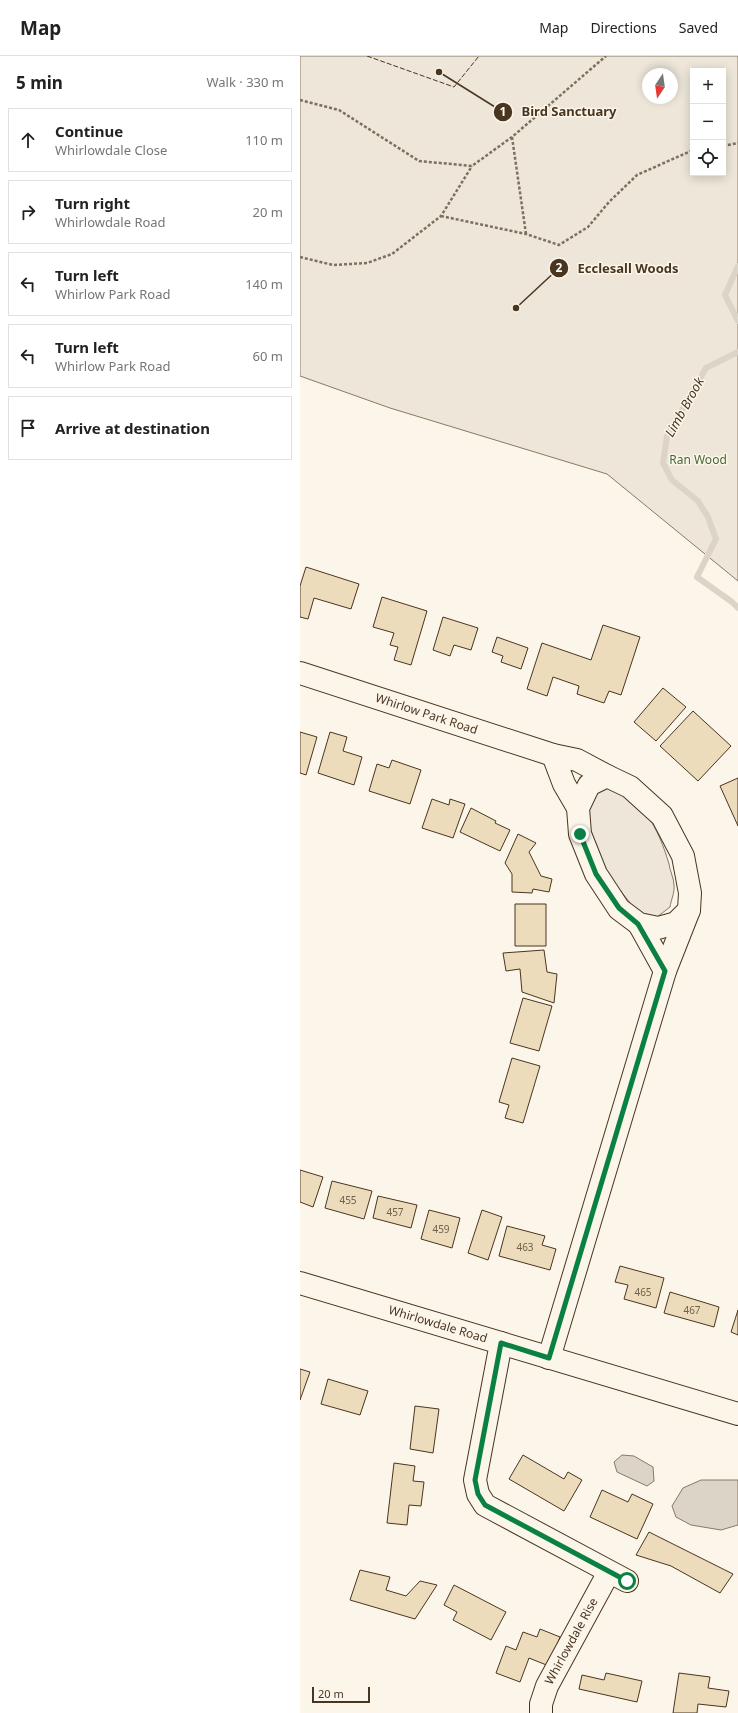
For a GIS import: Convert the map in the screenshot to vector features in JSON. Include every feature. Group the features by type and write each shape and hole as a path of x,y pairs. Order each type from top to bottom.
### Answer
{"street":[{"name":"Whirlow Park Road","path":"300,673 553,755 577,760 630,787 662,816 683,856 690,893 689,910 665,971 549,1358"},
{"path":"553,755 564,784 578,808 580,834 596,874 619,908 638,924 665,971"},
{"path":"578,808 589,785 607,776"},
{"path":"638,924 658,928 676,924 689,910"},
{"name":"Whirlowdale Road","path":"300,1282 738,1414"},
{"name":"Whirlowdale Rise","path":"501,1343 475,1480 478,1494 485,1505 618,1577 546,1686 541,1704 541,1713"}],"path":[{"path":"300,100 339,110 419,161 472,166 512,137 606,56"},
{"path":"512,137 526,234"},
{"path":"726,145 738,143"},
{"path":"441,216 526,234 559,245 588,227 608,202 637,175 690,151"},
{"path":"300,257 333,265 367,263 392,254 441,216 472,166"}],"green space":[{"name":"Ran Wood","path":"300,56 738,56 738,581 607,474 390,408 300,376"},
{"path":"600,787 614,790 627,796 637,804 654,825 660,838 669,864 674,888 670,907 657,917 638,913 604,870 587,829 587,806"}],"shaded area":[{"path":"622,1455 634,1456 653,1467 654,1481 647,1486 617,1472 614,1462"},
{"path":"701,1480 738,1480 738,1525 721,1530 691,1525 676,1517 672,1506 683,1488"}],"building":[{"path":"306,567 359,584 351,609 314,598 308,619 300,617 300,586"},
{"path":"382,597 427,611 411,665 394,660 398,647 390,645 394,633 373,627"},
{"path":"443,617 478,628 471,650 454,645 450,656 433,650"},
{"path":"603,625 640,637 621,695 609,691 604,703 577,694 579,686 553,677 547,696 527,689 542,643 591,660"},
{"path":"497,637 528,648 521,669 501,662 503,656 492,652"},
{"path":"663,688 686,707 656,741 634,722"},
{"path":"693,711 731,746 698,781 660,746"},
{"path":"300,732 317,737 306,775 300,773"},
{"path":"330,732 347,737 343,751 362,757 354,785 318,773"},
{"path":"392,760 421,770 410,804 369,791 377,764 389,768"},
{"path":"738,778 738,826 720,786"},
{"path":"432,799 449,805 450,799 465,804 453,838 422,828"},
{"path":"471,808 496,821 495,823 510,830 500,851 460,832"},
{"path":"518,834 536,843 529,852 541,876 552,879 549,892 533,889 532,893 512,892 512,874 505,863"},
{"path":"515,904 546,904 546,946 515,946"},
{"path":"544,950 547,972 557,974 554,1003 522,992 520,969 506,971 503,953"},
{"path":"523,998 552,1006 539,1051 510,1043"},
{"path":"512,1058 540,1066 523,1123 505,1118 509,1105 499,1102"},
{"path":"300,1170 323,1177 313,1207 300,1202"},
{"path":"332,1181 372,1191 364,1219 325,1208"},
{"path":"378,1196 417,1205 411,1228 373,1218"},
{"path":"429,1210 460,1218 452,1248 421,1239"},
{"path":"482,1210 502,1217 488,1260 468,1253"},
{"path":"507,1226 545,1236 542,1245 556,1249 550,1270 499,1256"},
{"path":"620,1266 664,1278 656,1308 624,1299 628,1285 615,1282"},
{"path":"670,1292 719,1307 714,1327 664,1313"},
{"path":"738,1310 738,1335 731,1332"},
{"path":"300,1369 310,1372 300,1400"},
{"path":"328,1379 368,1391 360,1415 321,1404"},
{"path":"415,1406 439,1409 433,1453 410,1449"},
{"path":"523,1455 564,1479 568,1472 582,1480 564,1511 509,1479"},
{"path":"394,1463 415,1466 413,1481 424,1482 421,1506 409,1505 407,1525 387,1523"},
{"path":"602,1490 628,1502 632,1494 653,1504 637,1539 590,1517"},
{"path":"649,1532 733,1574 720,1593 671,1566 636,1555"},
{"path":"360,1570 390,1577 386,1590 406,1596 420,1581 437,1585 415,1619 350,1600"},
{"path":"454,1585 506,1612 491,1640 453,1620 457,1612 444,1605"},
{"path":"540,1629 560,1637 549,1666 529,1658 520,1682 496,1673 506,1646 516,1650 523,1632 537,1637"},
{"path":"606,1673 642,1681 637,1702 579,1689 582,1675 604,1680"},
{"path":"679,1673 710,1677 708,1688 729,1691 726,1707 698,1704 697,1713 673,1713"}],"waterway":[{"name":"Limb Brook","path":"738,266 725,295 738,321"},
{"name":"Limb Brook","path":"738,352 706,368 667,436 663,463 672,480 698,501 708,517 716,539 697,577 738,608"}],"fence":[{"path":"367,56 454,87 479,56"}],"place":[{"name":"Bird Sanctuary","path":"439,72"},
{"name":"Ecclesall Woods","path":"516,308"}],"route":[{"path":"580,834 596,874 619,908 638,924 665,971 549,1358 501,1343 475,1480 478,1494 485,1505 627,1581"}]}
